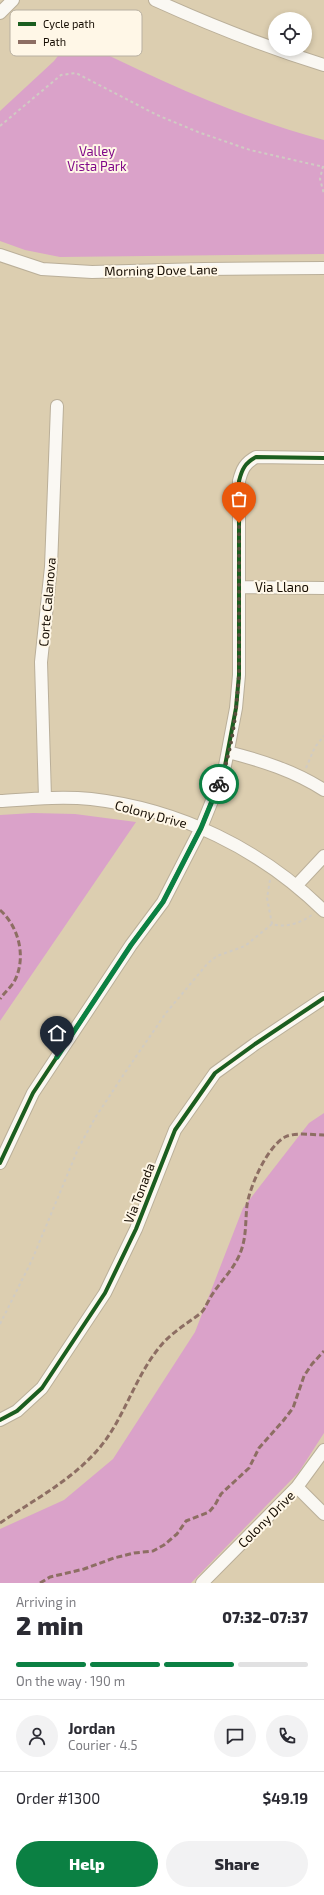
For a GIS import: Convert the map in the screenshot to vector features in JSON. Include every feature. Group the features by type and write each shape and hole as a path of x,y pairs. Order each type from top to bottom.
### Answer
{"street":[{"path":"0,13 14,0"},
{"path":"155,0 203,22 285,53 324,65"},
{"name":"Morning Dove Lane","path":"0,255 42,269 92,272 324,268"},
{"name":"Corte Calanova","path":"45,798 41,662 51,567 57,406"},
{"path":"0,1163 33,1093 131,945 163,902 201,828 224,771 236,708 239,675 239,481 245,465 248,461 256,457 324,458"},
{"name":"Via Llano","path":"239,588 324,588"},
{"path":"228,752 267,762 303,777 324,790"},
{"name":"Colony Drive","path":"0,802 45,798 90,799 133,806 201,828 250,852 296,886 322,909"},
{"path":"296,886 324,856"},
{"name":"Via Tonada","path":"0,1420 17,1411 42,1388 105,1294 136,1229 175,1130 215,1073 255,1044 324,998"},
{"name":"Colony Drive","path":"202,1583 297,1487 324,1450"},
{"path":"297,1487 324,1514"}],"path":[{"path":"0,126 61,75 76,73 157,115 204,135 250,150 323,166 320,178 324,194"},
{"path":"303,777 315,747 324,736"},
{"path":"272,924 267,898 273,868"},
{"path":"272,924 280,926 305,920 322,909"},
{"path":"0,1324 32,1260 78,1149 95,1118 124,1074 166,1013 208,963 217,956 245,946 272,924"}],"green space":[{"name":"Valley Vista Park","path":"58,56 110,56 227,108 291,131 324,140 324,254 60,257 25,250 0,241 0,111"},
{"path":"33,813 75,814 136,822 0,1021 0,815"},
{"path":"324,1113 324,1433 299,1472 191,1583 0,1583 0,1529 64,1500 113,1459 195,1332 243,1208 309,1123"}],"marked path":[{"path":"0,910 12,925 19,943 20,953 18,973 14,982 0,999"},
{"path":"0,1523 66,1479 90,1458 110,1434 153,1355 176,1331 204,1310 212,1295 235,1264 241,1251 249,1197 260,1168 272,1149 278,1142 289,1135 324,1135"},
{"path":"40,1583 50,1577 84,1569 114,1558 134,1553 153,1551 164,1545 177,1534 186,1521 209,1512 221,1494 249,1468 259,1448 293,1408 304,1376 312,1364 324,1351"}],"cycle path":[{"path":"0,1163 33,1093 131,945 163,902 201,828 224,771 236,708 239,675 239,481 243,470 247,464 256,457 324,458"},
{"path":"0,1420 17,1411 42,1388 105,1293 136,1229 175,1130 215,1073 255,1044 324,998"}],"way so far":[{"path":"219,784 224,771 231,740 239,675 239,523"}],"route":[{"path":"57,1057 131,945 163,902 201,828 219,784"}]}
